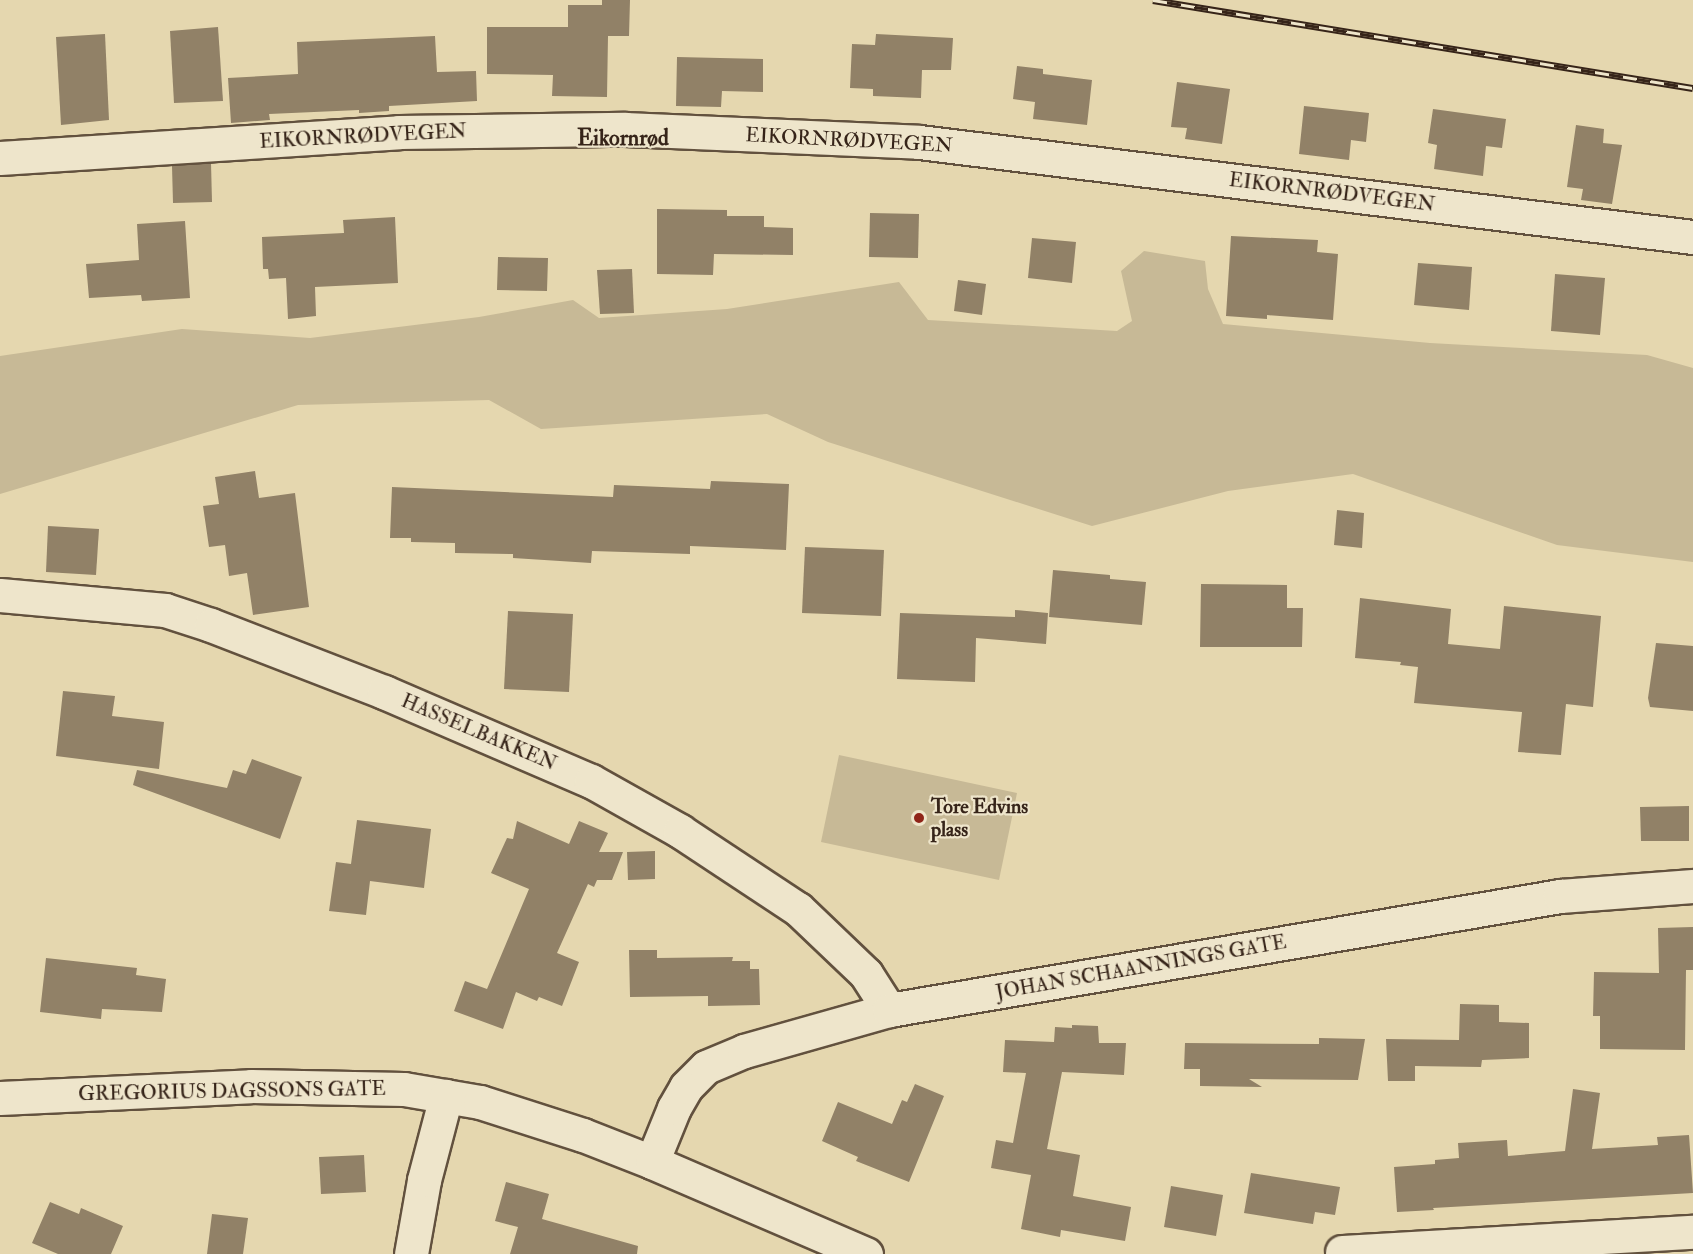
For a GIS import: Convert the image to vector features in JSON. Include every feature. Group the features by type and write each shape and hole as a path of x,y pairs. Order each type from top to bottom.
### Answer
{"street":[{"name":"EIKORNRØDVEGEN","path":"0,158 399,132 625,129 907,141 1693,237"},
{"name":"HASSELBAKKEN","path":"0,595 165,610 384,692 591,781 680,831 798,909 866,974 890,1010"},
{"name":"JOHAN SCHAANNINGS GATE","path":"652,1162 674,1108 686,1087 706,1068 744,1051 890,1010 1560,896 1693,886"},
{"name":"GREGORIUS DAGSSONS GATE","path":"0,1098 251,1086 404,1089 480,1102 518,1113 652,1162 866,1254"},
{"path":"411,1254 424,1180 446,1096"},
{"path":"1342,1252 1594,1247 1693,1232"}],"shaded area":[{"path":"1144,251 1205,261 1208,289 1223,324 1430,343 1647,355 1693,368 1693,562 1557,545 1353,474 1228,491 1092,526 828,442 767,414 541,429 489,400 298,405 0,494 0,356 182,329 310,338 479,317 573,300 599,318 727,309 899,282 928,320 1117,331 1132,321 1121,271"},
{"name":"Tore Edvins plass","path":"839,755 1017,793 999,880 821,842"}],"building":[{"path":"602,0 630,0 629,36 608,36 607,97 552,96 553,75 487,74 487,27 568,27 568,5 602,5"},
{"path":"218,27 223,101 174,103 170,31"},
{"path":"105,34 109,120 61,125 56,37"},
{"path":"876,34 953,38 951,70 922,70 921,98 873,96 873,89 850,88 852,44 875,45"},
{"path":"435,36 437,72 476,71 477,101 389,106 389,111 359,113 359,110 269,114 270,120 231,123 228,78 298,74 297,42"},
{"path":"677,57 763,59 763,92 722,91 721,107 676,106"},
{"path":"1017,66 1043,69 1043,74 1092,80 1087,125 1033,119 1035,102 1013,99"},
{"path":"1177,82 1230,89 1222,144 1185,139 1187,128 1171,127"},
{"path":"1304,106 1369,113 1366,142 1351,140 1349,160 1299,154"},
{"path":"1433,109 1506,119 1502,148 1486,146 1483,176 1434,169 1437,145 1428,143"},
{"path":"1576,125 1604,129 1603,143 1622,145 1612,204 1581,200 1583,189 1567,187"},
{"path":"211,163 212,202 173,203 172,166"},
{"path":"657,209 727,210 727,216 764,216 764,227 793,228 793,255 714,254 713,275 657,274"},
{"path":"870,213 919,214 918,258 869,257"},
{"path":"395,217 398,283 315,287 316,316 288,319 286,278 269,279 268,269 263,269 262,237 344,233 343,220"},
{"path":"185,221 190,298 142,301 141,295 89,298 86,264 139,260 137,224"},
{"path":"1231,236 1318,240 1317,252 1338,254 1333,320 1267,315 1267,319 1226,316"},
{"path":"1032,238 1076,242 1072,283 1028,278"},
{"path":"498,257 548,258 547,291 497,290"},
{"path":"1418,263 1472,267 1469,310 1414,305"},
{"path":"632,269 634,313 600,314 597,270"},
{"path":"1555,274 1605,278 1600,335 1551,331"},
{"path":"958,280 986,284 982,315 954,311"},
{"path":"255,471 259,498 295,493 309,607 253,615 247,573 229,576 225,545 209,547 203,506 219,504 215,477"},
{"path":"711,481 789,484 786,550 690,546 690,554 592,551 591,563 513,558 513,554 455,553 455,543 411,542 411,538 390,538 392,487 613,497 614,485 710,489"},
{"path":"1337,510 1364,513 1362,548 1334,545"},
{"path":"48,526 99,529 96,575 46,572"},
{"path":"805,547 884,550 881,616 802,613"},
{"path":"1053,570 1110,575 1110,579 1146,582 1142,625 1049,617"},
{"path":"1201,584 1287,585 1287,608 1303,608 1302,647 1200,647"},
{"path":"1360,598 1451,609 1448,644 1500,649 1504,606 1601,616 1593,707 1566,704 1561,755 1518,752 1522,712 1414,703 1418,667 1400,665 1401,662 1355,658"},
{"path":"1015,610 1048,613 1046,644 976,638 975,682 897,679 900,613 1015,617"},
{"path":"508,611 573,614 569,692 504,689"},
{"path":"1656,643 1693,646 1693,711 1650,707 1648,698"},
{"path":"63,691 115,696 112,716 164,722 159,769 56,756"},
{"path":"252,759 302,777 280,839 133,785 137,770 227,788 233,770 246,774"},
{"path":"1689,806 1689,841 1641,841 1640,807"},
{"path":"357,820 431,829 424,888 370,881 366,915 329,911 336,862 351,864"},
{"path":"517,821 569,844 579,821 608,833 599,852 623,852 612,880 597,880 594,887 588,884 557,953 579,962 562,1006 539,997 537,1001 516,992 503,1029 454,1011 465,981 487,989 529,889 491,873 507,838 513,839"},
{"path":"655,851 655,879 628,880 627,852"},
{"path":"1693,927 1693,970 1686,970 1685,1050 1600,1049 1600,1016 1593,1016 1594,972 1659,973 1658,928"},
{"path":"629,950 657,950 657,958 733,957 732,961 750,961 750,969 759,969 760,1005 708,1006 708,996 630,997"},
{"path":"46,958 137,968 136,975 166,979 162,1012 102,1009 101,1019 40,1012"},
{"path":"1460,1004 1499,1005 1499,1022 1529,1023 1529,1058 1482,1060 1481,1067 1415,1066 1415,1081 1388,1081 1386,1039 1459,1040"},
{"path":"1072,1025 1098,1026 1099,1043 1126,1043 1124,1075 1062,1072 1047,1149 1080,1155 1073,1196 1131,1207 1125,1241 1061,1230 1060,1237 1021,1229 1031,1175 991,1168 996,1140 1013,1143 1026,1073 1003,1072 1005,1040 1054,1042 1055,1027 1072,1028"},
{"path":"1319,1038 1365,1039 1358,1080 1249,1079 1262,1087 1200,1086 1200,1069 1184,1069 1185,1043 1319,1044"},
{"path":"915,1084 944,1096 909,1182 856,1161 858,1157 822,1141 838,1102 892,1124 902,1100 907,1102"},
{"path":"1573,1089 1600,1093 1592,1149 1658,1145 1657,1137 1689,1135 1693,1193 1397,1212 1394,1167 1435,1164 1435,1160 1459,1158 1458,1143 1507,1140 1508,1156 1565,1151"},
{"path":"364,1155 366,1192 321,1194 319,1157"},
{"path":"1251,1173 1340,1187 1335,1215 1315,1212 1313,1224 1244,1213"},
{"path":"506,1182 549,1194 542,1219 638,1246 637,1254 510,1254 518,1227 495,1221"},
{"path":"1171,1186 1223,1195 1216,1236 1164,1227"},
{"path":"50,1202 79,1214 81,1208 123,1226 111,1254 58,1254 32,1243"},
{"path":"212,1214 248,1218 243,1254 207,1254"}],"railway":[{"path":"1153,0 1693,88"}],"place":[{"name":"Tore Edvins plass","path":"919,818"}],"district":[{"name":"Eikornrød","path":"623,139"}]}
